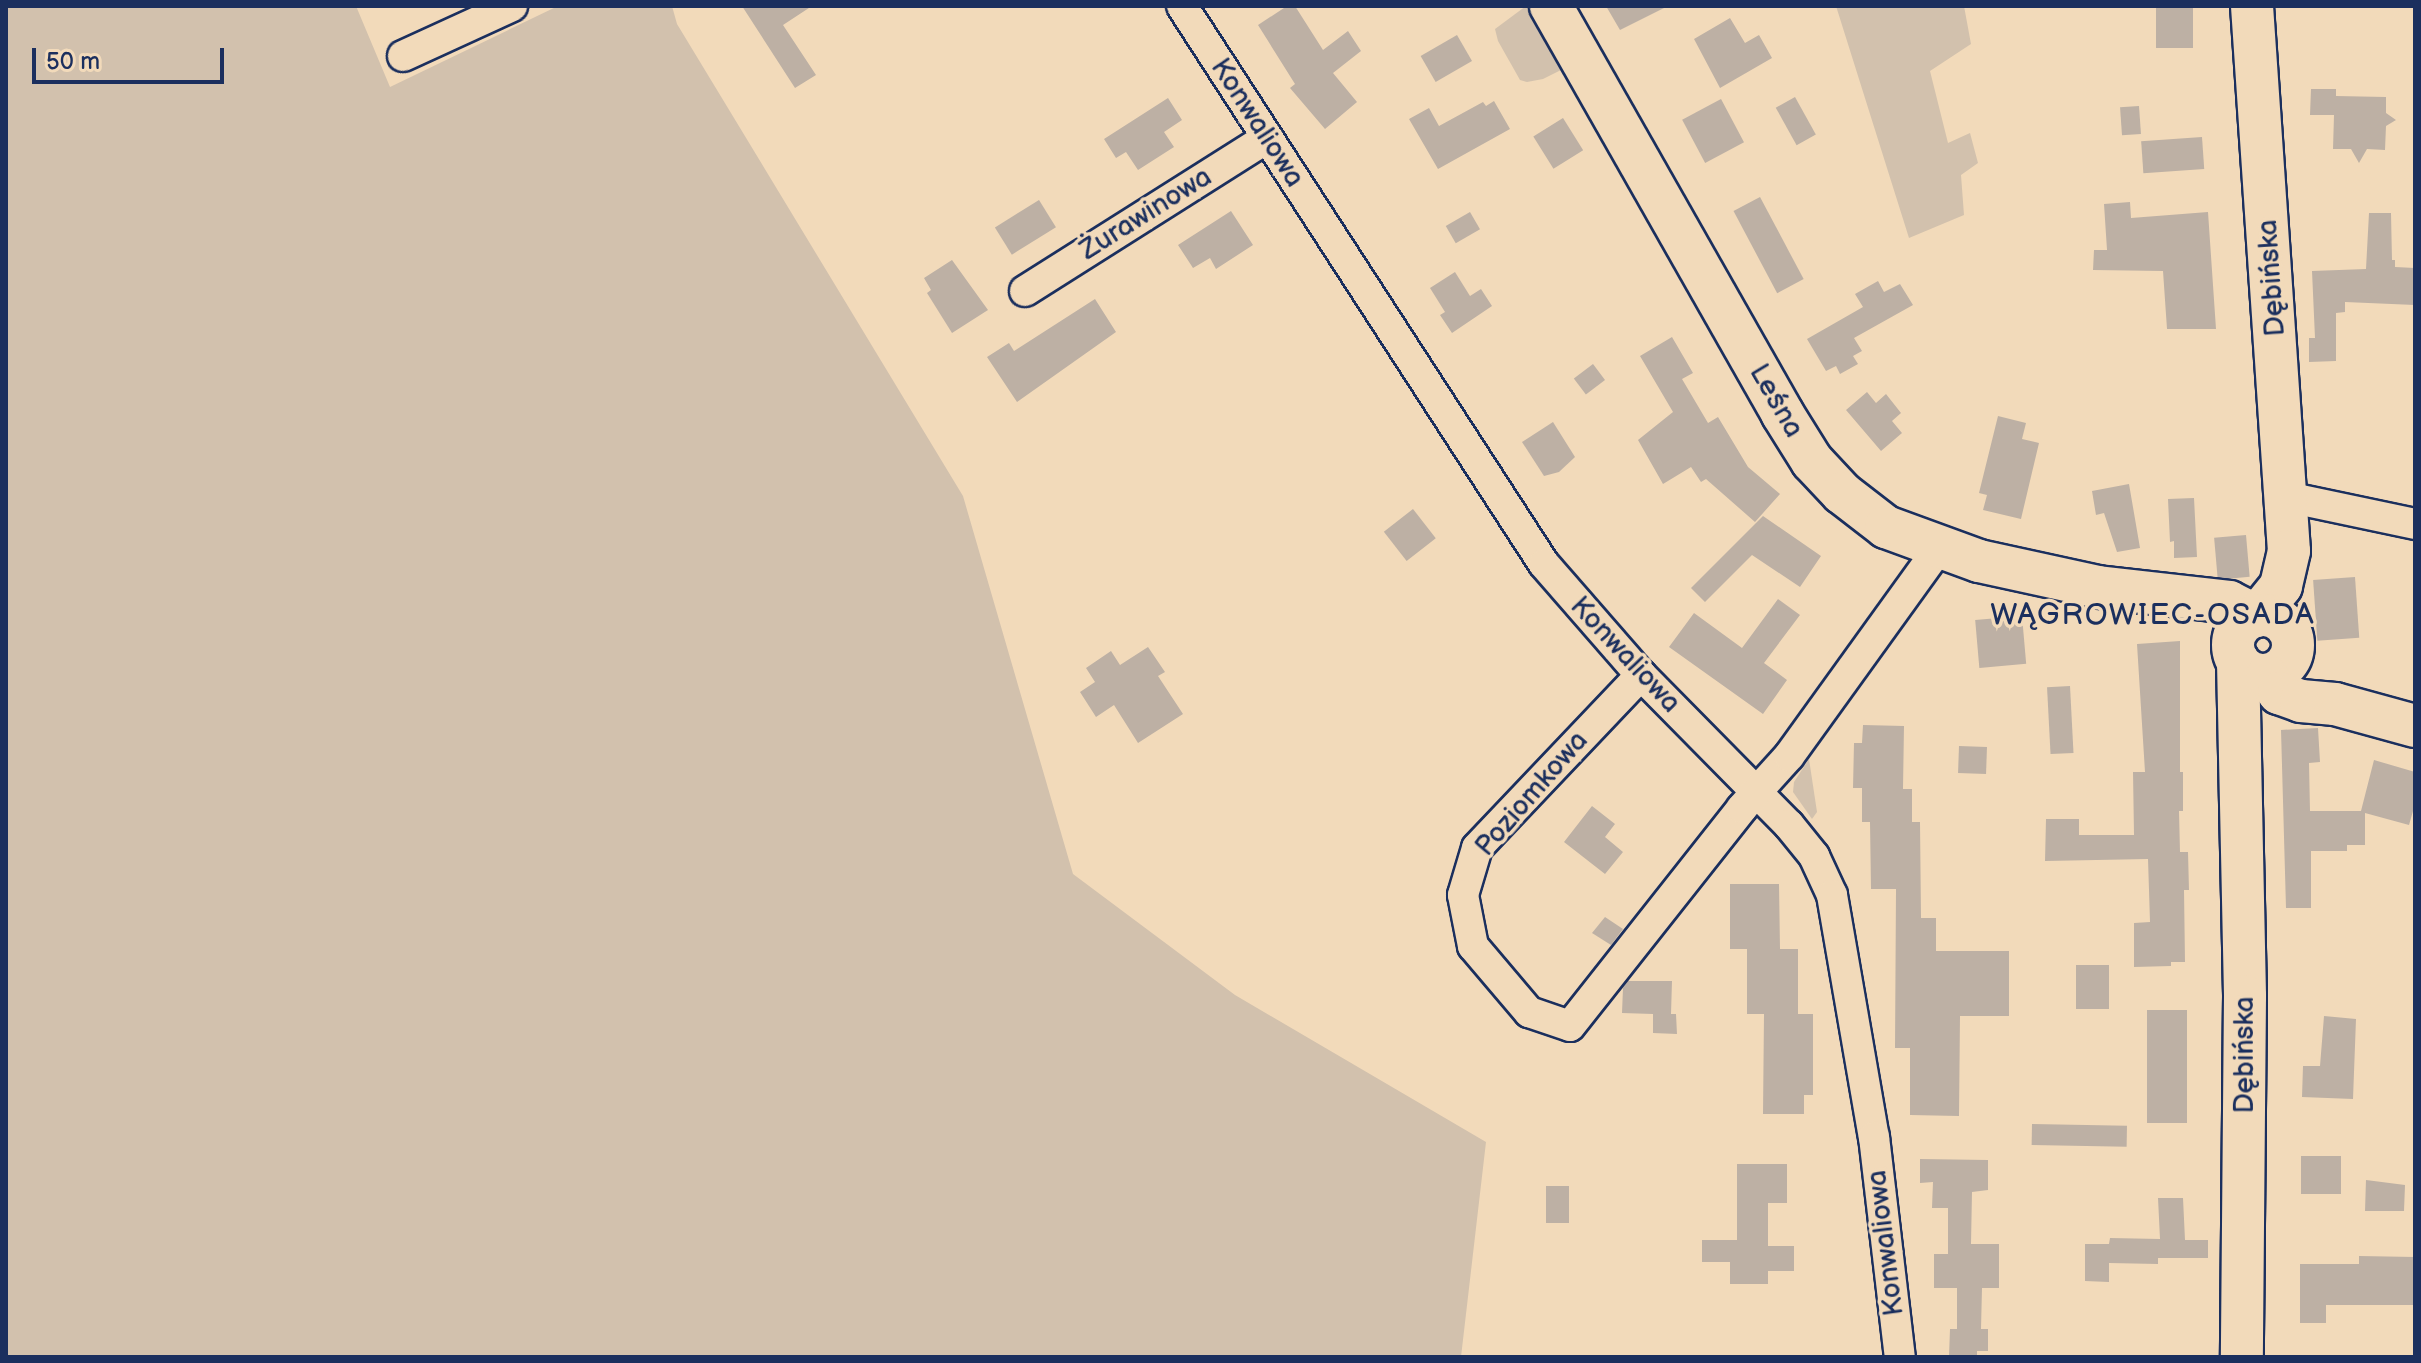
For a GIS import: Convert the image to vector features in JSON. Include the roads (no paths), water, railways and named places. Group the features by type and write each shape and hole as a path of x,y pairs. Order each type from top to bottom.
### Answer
{"street":[{"path":"403,56 512,6"},
{"name":"Konwaliowa","path":"1182,6 1544,564 1641,675 1757,792 1814,856 1832,895 1874,1137 1900,1357"},
{"name":"Leśna","path":"1551,6 1812,461 1842,493 1874,518 1900,533 1939,548 2034,575 2161,597 2229,602 2264,648"},
{"name":"Dębińska","path":"2242,1357 2245,1011 2242,754 2237,723 2264,648 2289,551 2252,6"},
{"name":"Żurawinowa","path":"1025,291 1267,138"},
{"path":"2287,497 2415,524"},
{"path":"1757,792 1789,756 1939,548"},
{"path":"2264,648 2335,704 2415,726"},
{"name":"Poziomkowa","path":"1641,675 1477,848 1463,895 1473,946 1529,1012 1570,1026 1757,792"}],"district":[{"name":"WĄGROWIEC-OSADA","path":"2153,615"}]}
